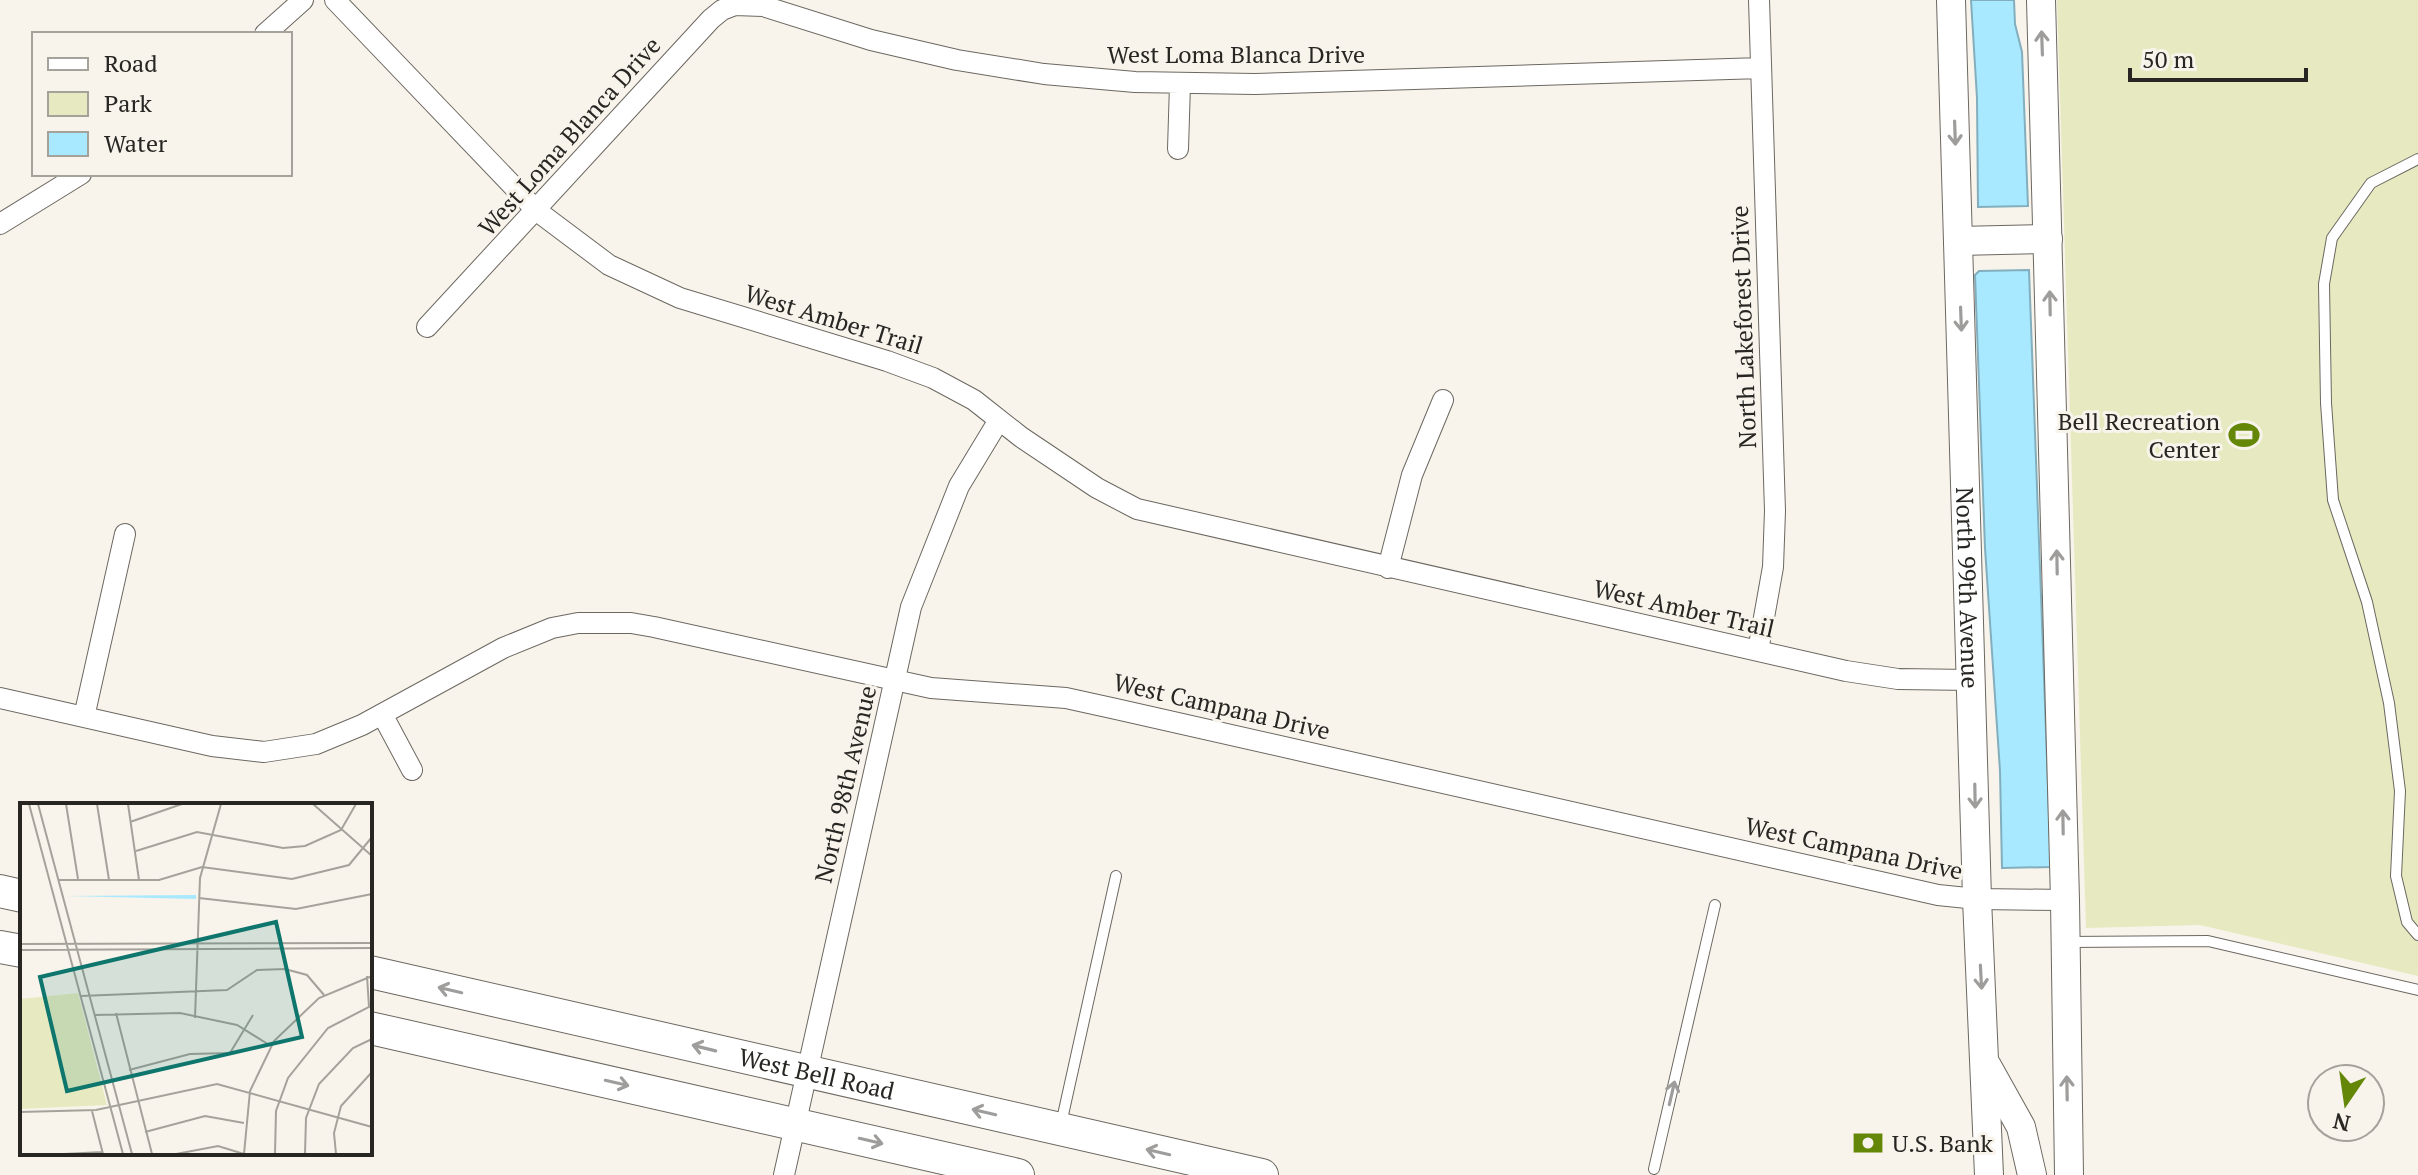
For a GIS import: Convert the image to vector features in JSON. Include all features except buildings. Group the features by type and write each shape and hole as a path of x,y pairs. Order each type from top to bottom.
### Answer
{"main road":[{"name":"North 99th Avenue","path":"1951,0 1977,899 1989,1175"},
{"path":"2041,0 2065,900 2069,1175"},
{"path":"1958,241 2048,239"},
{"path":"0,891 20,896"},
{"path":"0,947 20,951"},
{"name":"West Bell Road","path":"372,972 1262,1175"},
{"path":"372,1028 1018,1175"},
{"path":"1985,1063 2021,1127 2032,1175"}],"street":[{"path":"267,32 303,0"},
{"name":"West Amber Trail","path":"335,0 537,211 586,250 656,289 911,368 955,389 1097,488 1137,509 1872,676 1971,680"},
{"name":"North Lakeforest Drive","path":"1758,651 1773,567 1775,511 1759,0"},
{"name":"West Loma Blanca Drive","path":"427,327 711,19 735,5 763,6 871,40 1000,68 1089,79 1255,84 1761,68"},
{"path":"1178,149 1180,84"},
{"path":"0,224 78,176"},
{"path":"1388,568 1412,475 1443,400"},
{"name":"North 98th Avenue","path":"784,1175 911,607 959,486 999,420"},
{"path":"84,717 125,534"},
{"name":"West Campana Drive","path":"0,698 212,746 264,752 316,744 341,735 503,648 552,628 578,623 631,623 894,682 1091,703 1917,891 1977,899 2065,900"},
{"path":"382,714 412,770"}],"lane":[{"path":"2418,159 2371,183 2332,238 2324,284 2324,310 2326,403 2333,500 2367,602 2389,703 2400,791 2396,876 2407,922 2418,935"},
{"path":"1060,1130 1116,876"},
{"path":"1654,1169 1715,905"},
{"path":"2065,942 2208,941 2418,990"}],"green space":[{"name":"Bell Recreation Center","path":"2057,0 2418,0 2418,976 2200,925 2086,928"}],"water":[{"path":"1971,0 2014,0 2015,24 2022,52 2028,206 1978,207 1977,98"},
{"path":"2029,270 2051,867 2002,868 2000,771 1985,548 1975,275 1979,271"}],"place":[{"name":"Bell Recreation Center","path":"2244,435"},
{"name":"U.S. Bank","path":"1868,1143"}]}
